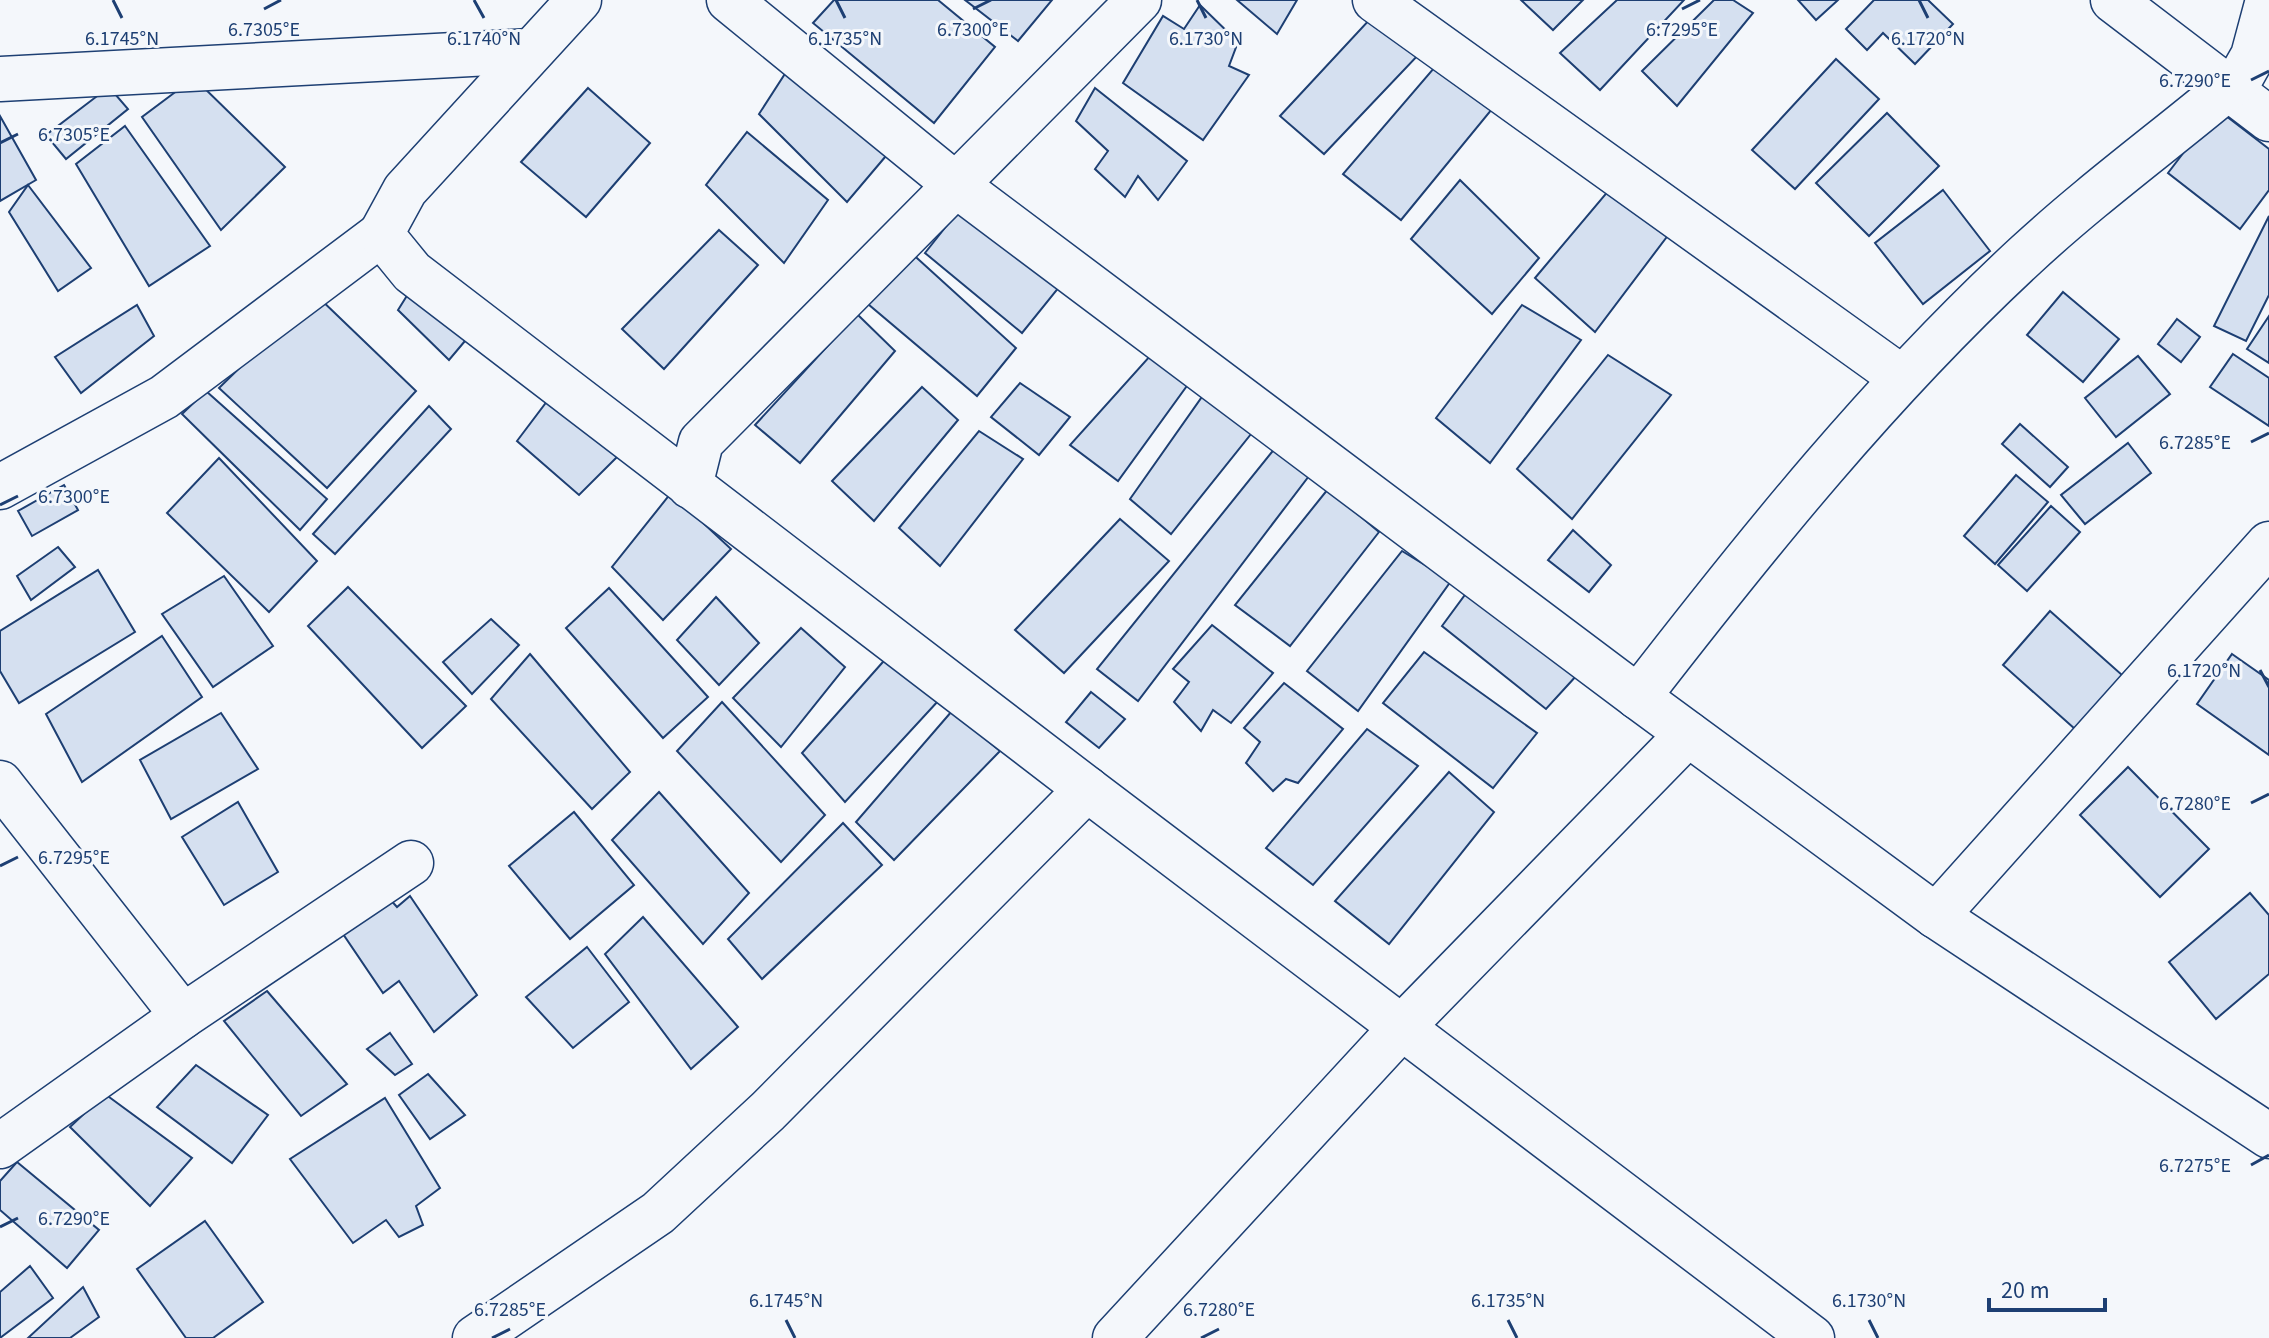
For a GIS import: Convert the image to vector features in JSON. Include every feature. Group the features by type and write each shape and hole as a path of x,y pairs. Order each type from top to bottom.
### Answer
{"street":[{"path":"0,487 164,397 381,234 405,190 579,0"},
{"path":"729,0 956,185 1688,734 1936,916 2269,1136"},
{"path":"690,486 701,442 1139,0"},
{"path":"1375,0 1902,378"},
{"path":"2113,0 2269,119"},
{"path":"1638,697 1749,553 1902,378 2027,254 2241,77 2253,56 2268,0"},
{"path":"2,73 530,51"},
{"path":"381,234 412,272 1087,789 1812,1338"},
{"path":"1936,916 2269,544"},
{"path":"1115,1338 1402,1027 1688,734"},
{"path":"0,783 183,1016"},
{"path":"475,1338 658,1213 768,1111 1087,789"},
{"path":"0,1146 183,1016 411,863"}],"building":[{"path":"834,0 938,0 995,47 934,123 813,23"},
{"path":"965,0 1052,0 1018,41"},
{"path":"1237,0 1297,0 1277,34"},
{"path":"1521,0 1583,0 1553,30"},
{"path":"1617,0 1684,0 1600,90 1560,53"},
{"path":"1714,0 1733,0 1753,13 1677,106 1642,71"},
{"path":"1798,0 1838,0 1816,20"},
{"path":"1874,0 1928,0 1953,24 1915,64 1883,33 1867,50 1846,29"},
{"path":"1200,5 1238,42 1229,66 1249,75 1203,140 1123,83 1163,16 1184,29"},
{"path":"1371,18 1422,51 1324,154 1280,116"},
{"path":"1836,59 1879,99 1795,189 1752,150"},
{"path":"1440,61 1497,103 1401,220 1343,174"},
{"path":"790,66 891,150 847,202 759,114"},
{"path":"194,78 285,167 221,230 142,117"},
{"path":"109,87 128,109 66,159 46,135"},
{"path":"588,88 650,143 586,217 521,162"},
{"path":"1095,88 1187,161 1158,200 1138,176 1125,197 1095,169 1108,151 1076,121"},
{"path":"2217,109 2269,149 2269,190 2240,229 2168,173"},
{"path":"1887,113 1939,166 1869,236 1816,183"},
{"path":"0,116 36,180 0,201"},
{"path":"125,126 210,246 149,286 76,164"},
{"path":"747,132 828,200 784,263 706,185"},
{"path":"1460,180 1539,258 1492,314 1411,239"},
{"path":"28,185 91,268 58,291 9,212"},
{"path":"1609,190 1669,234 1595,332 1535,278"},
{"path":"1943,190 1990,251 1923,304 1875,243"},
{"path":"963,205 1060,286 1022,333 925,253"},
{"path":"2269,216 2269,295 2246,341 2214,326"},
{"path":"719,230 758,265 664,369 622,329"},
{"path":"907,249 1016,348 977,396 868,304"},
{"path":"413,286 470,335 449,360 398,310"},
{"path":"2063,292 2119,339 2083,382 2027,335"},
{"path":"315,294 416,391 327,488 219,388"},
{"path":"137,305 154,336 81,393 55,357"},
{"path":"1522,305 1581,340 1490,463 1436,418"},
{"path":"857,314 895,351 800,463 755,425"},
{"path":"2269,316 2269,363 2247,349"},
{"path":"2177,319 2200,337 2181,362 2158,344"},
{"path":"2233,354 2269,378 2269,426 2210,387"},
{"path":"1608,355 1671,395 1572,519 1517,469"},
{"path":"1150,356 1189,383 1118,481 1070,445"},
{"path":"2138,356 2170,394 2116,437 2085,398"},
{"path":"1020,383 1070,417 1039,455 991,417"},
{"path":"922,387 958,420 874,521 832,481"},
{"path":"206,391 327,499 300,530 182,414"},
{"path":"554,392 620,454 579,495 517,441"},
{"path":"1204,394 1255,429 1171,534 1130,499"},
{"path":"429,406 451,429 335,554 313,534"},
{"path":"2020,424 2068,467 2050,487 2002,444"},
{"path":"979,431 1023,459 940,566 899,528"},
{"path":"2128,443 2151,473 2085,524 2061,495"},
{"path":"1276,447 1312,472 1138,701 1097,669"},
{"path":"219,458 317,561 269,612 167,513"},
{"path":"2016,475 2048,502 1995,564 1964,536"},
{"path":"64,485 78,510 32,536 18,511"},
{"path":"1328,489 1379,532 1290,646 1235,605"},
{"path":"671,493 731,549 663,620 612,567"},
{"path":"2051,506 2080,532 2027,591 1998,565"},
{"path":"1120,519 1169,561 1064,673 1015,630"},
{"path":"1573,530 1611,565 1589,592 1548,560"},
{"path":"58,547 75,567 31,600 17,576"},
{"path":"1402,551 1451,581 1358,711 1307,671"},
{"path":"98,570 135,632 19,703 0,671 0,631"},
{"path":"224,576 273,646 213,687 162,614"},
{"path":"348,587 466,706 422,748 308,626"},
{"path":"609,588 708,697 663,738 566,628"},
{"path":"1470,588 1577,675 1546,709 1442,626"},
{"path":"716,597 759,643 719,685 677,640"},
{"path":"2050,611 2131,683 2084,737 2003,665"},
{"path":"491,619 519,645 472,694 443,662"},
{"path":"1212,625 1273,673 1231,723 1213,710 1201,731 1174,702 1189,682 1173,669"},
{"path":"801,628 845,667 781,747 733,698"},
{"path":"162,636 202,697 82,782 46,714"},
{"path":"1424,652 1537,733 1493,788 1383,703"},
{"path":"530,654 630,772 592,809 491,699"},
{"path":"890,654 939,700 845,802 802,753"},
{"path":"2232,654 2269,680 2269,755 2197,704"},
{"path":"1284,683 1343,729 1298,783 1286,779 1273,791 1246,763 1260,742 1244,728"},
{"path":"1091,692 1125,719 1099,748 1066,722"},
{"path":"722,702 825,815 781,862 677,751"},
{"path":"952,711 1000,751 894,860 856,822"},
{"path":"221,713 258,769 171,819 140,760"},
{"path":"1367,729 1418,766 1313,885 1266,848"},
{"path":"2128,767 2209,849 2160,897 2080,815"},
{"path":"1449,772 1494,812 1389,944 1335,901"},
{"path":"659,792 749,893 703,944 612,840"},
{"path":"238,802 278,872 224,905 182,837"},
{"path":"574,812 634,885 570,939 509,866"},
{"path":"843,823 882,865 762,979 728,939"},
{"path":"2250,893 2269,915 2269,974 2216,1019 2169,962"},
{"path":"410,896 477,995 434,1032 399,981 383,993 339,928 388,897 397,907"},
{"path":"643,917 738,1027 691,1069 605,954"},
{"path":"587,947 629,1002 573,1048 526,997"},
{"path":"267,991 347,1084 301,1116 224,1021"},
{"path":"390,1033 412,1064 395,1075 367,1049"},
{"path":"196,1065 268,1115 232,1163 157,1107"},
{"path":"428,1074 465,1115 430,1139 399,1095"},
{"path":"105,1094 192,1158 150,1206 70,1127"},
{"path":"385,1098 440,1188 416,1206 423,1225 399,1237 386,1220 353,1243 290,1159"},
{"path":"17,1162 99,1230 67,1268 0,1210 0,1181"},
{"path":"205,1221 263,1302 213,1338 186,1338 137,1269"},
{"path":"30,1266 53,1298 0,1338 0,1292"},
{"path":"83,1287 99,1317 70,1338 28,1338"}]}
